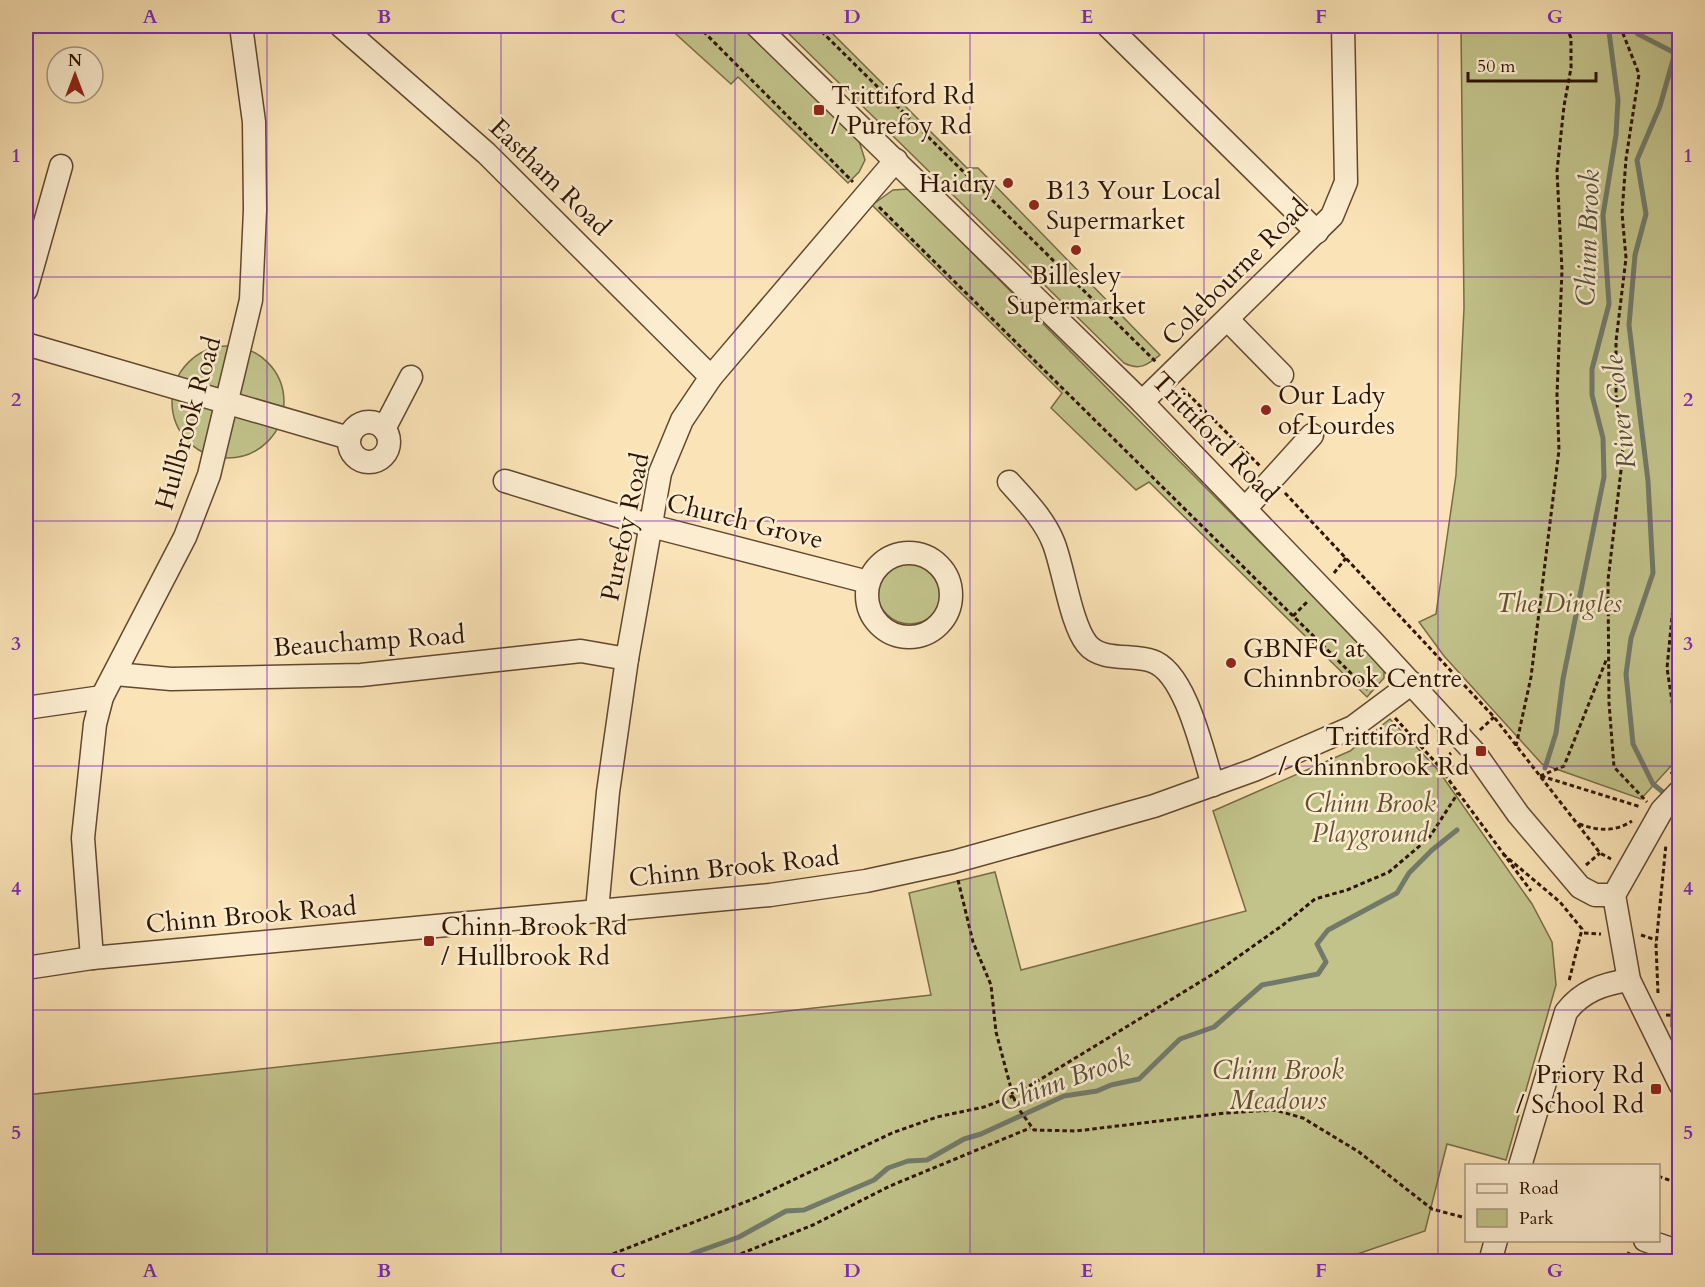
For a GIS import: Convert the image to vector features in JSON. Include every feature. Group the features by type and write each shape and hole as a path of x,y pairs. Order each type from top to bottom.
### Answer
{"street":[{"name":"Hullbrook Road","path":"92,958 83,838 95,724 102,698 185,537 209,475 251,300 255,210 254,122 241,26"},
{"name":"Eastham Road","path":"341,26 486,153 711,377"},
{"name":"Trittiford Road","path":"757,26 1142,402 1412,683 1475,753 1518,814 1580,887 1596,895 1614,895"},
{"path":"1108,26 1317,232"},
{"name":"Colebourne Road","path":"1142,402 1332,216 1346,182 1343,26"},
{"name":"Purefoy Road","path":"597,910 608,792 627,659 660,473 682,420 711,377 896,160"},
{"path":"26,290 61,166"},
{"path":"1228,320 1282,375"},
{"path":"26,344 349,438"},
{"path":"384,429 411,377"},
{"path":"373,422 384,429 390,441 389,448 381,459 374,462 360,461 354,457 348,444 349,438 361,423 373,422"},
{"path":"1245,509 1312,435"},
{"name":"Church Grove","path":"505,480 651,526 868,582"},
{"path":"1009,482 1047,530 1059,559 1080,630 1088,645 1098,652 1154,661 1181,692 1195,725 1212,785"},
{"name":"Beauchamp Road","path":"115,674 171,679 361,675 581,651 627,659"},
{"name":"Chinn Brook Road","path":"26,968 92,958 770,895 834,886 953,862 1154,806 1212,785 1353,727 1412,683"},
{"path":"26,708 102,698"},
{"path":"1680,790 1651,807 1614,895 1629,980 1680,1084"},
{"path":"1521,1164 1566,1012 1576,998 1629,980"},
{"path":"1490,1262 1495,1242"},
{"path":"1651,1242 1674,1250 1680,1246"}],"path":[{"path":"698,26 1384,706 1437,764 1497,849 1531,891"},
{"path":"816,26 1273,479 1494,717 1600,852"},
{"path":"1516,746 1531,677 1559,450 1557,395 1562,270 1557,171 1564,106 1571,68 1571,38 1566,26"},
{"path":"1620,26 1639,74 1626,159 1622,213 1626,258 1617,341 1616,395 1623,454 1608,580 1608,655 1614,767 1651,807"},
{"path":"1680,161 1675,184 1675,586 1667,668 1677,734 1680,735"},
{"path":"1540,776 1564,766 1608,655"},
{"path":"1540,776 1651,807"},
{"path":"592,1262 753,1199 892,1133 937,1117 984,1107 1013,1096 1218,971 1283,925 1315,898 1347,890 1389,872 1429,838 1458,793"},
{"path":"1577,823 1593,829 1619,829 1638,818"},
{"path":"1659,995 1656,945 1669,835"},
{"path":"1497,849 1560,902 1578,921 1583,933 1577,950"},
{"path":"953,862 973,942 991,985 996,1032 1013,1096 1030,1128"},
{"path":"720,1262 813,1225 890,1186 1030,1128 1076,1131 1225,1113 1275,1110 1304,1118 1359,1152 1432,1209 1465,1217"},
{"path":"1660,1176 1680,1184"}],"green space":[{"path":"667,26 744,26 859,141 865,160 859,172 848,183 738,77 731,84"},
{"path":"781,26 825,26 967,168 978,168 1160,355 1139,367 1124,363"},
{"name":"The Dingles","path":"1461,26 1679,26 1680,756 1641,799 1542,764 1444,656 1419,622 1436,614 1456,475 1464,308"},
{"path":"909,189 1384,667 1384,678 1367,697 1149,482 1136,490 1051,408 1062,393 872,205 893,190"},
{"path":"228,346 250,350 268,362 280,380 284,402 280,424 268,442 250,454 228,458 206,454 188,442 176,424 172,402 176,380 188,362 206,350"},
{"path":"904,558 916,558 934,567 941,578 943,591 941,604 934,615 923,622 904,624 891,619 882,610 877,597 877,585 882,572 891,563"},
{"name":"Chinn Brook Meadows","path":"1390,719 1438,770 1532,904 1552,942 1556,985 1506,1160 1447,1144 1425,1231 1334,1262 26,1261 26,1095 931,995 909,893 995,872 1021,970 1246,911 1213,811 1350,751"},
{"path":"1679,823 1679,1042 1671,1026 1676,827"}],"waterway":[{"name":"Chinn Brook","path":"1545,768 1556,733 1563,679 1604,477 1603,438 1592,395 1592,369 1609,304 1603,215 1616,135 1618,100 1609,32 1605,26"},
{"name":"River Cole","path":"1631,26 1638,34 1675,53 1660,106 1637,160 1646,214 1635,255 1629,325 1648,481 1653,573 1631,638 1626,674 1633,744 1653,784 1669,797"},
{"name":"Chinn Brook","path":"679,1262 694,1253 739,1237 786,1211 804,1210 874,1180 888,1168 908,1161 927,1160 964,1139 981,1134 1064,1096 1097,1091 1111,1085 1139,1079 1180,1039 1214,1027 1262,985 1318,974 1326,962 1317,944 1328,930 1397,893 1409,873 1457,830"}],"place":[{"name":"Trittiford Rd / Purefoy Rd","path":"819,110"},
{"name":"Haidry","path":"1008,183"},
{"name":"B13 Your Local Supermarket","path":"1034,205"},
{"name":"Billesley Supermarket","path":"1076,250"},
{"name":"Our Lady of Lourdes","path":"1266,410"},
{"name":"GBNFC at Chinnbrook Centre","path":"1231,663"},
{"name":"Trittiford Rd / Chinnbrook Rd","path":"1481,751"},
{"name":"Chinn Brook Rd / Hullbrook Rd","path":"429,941"},
{"name":"Priory Rd / School Rd","path":"1656,1089"}],"park label":[{"name":"Chinn Brook Playground","path":"1370,818"}]}
